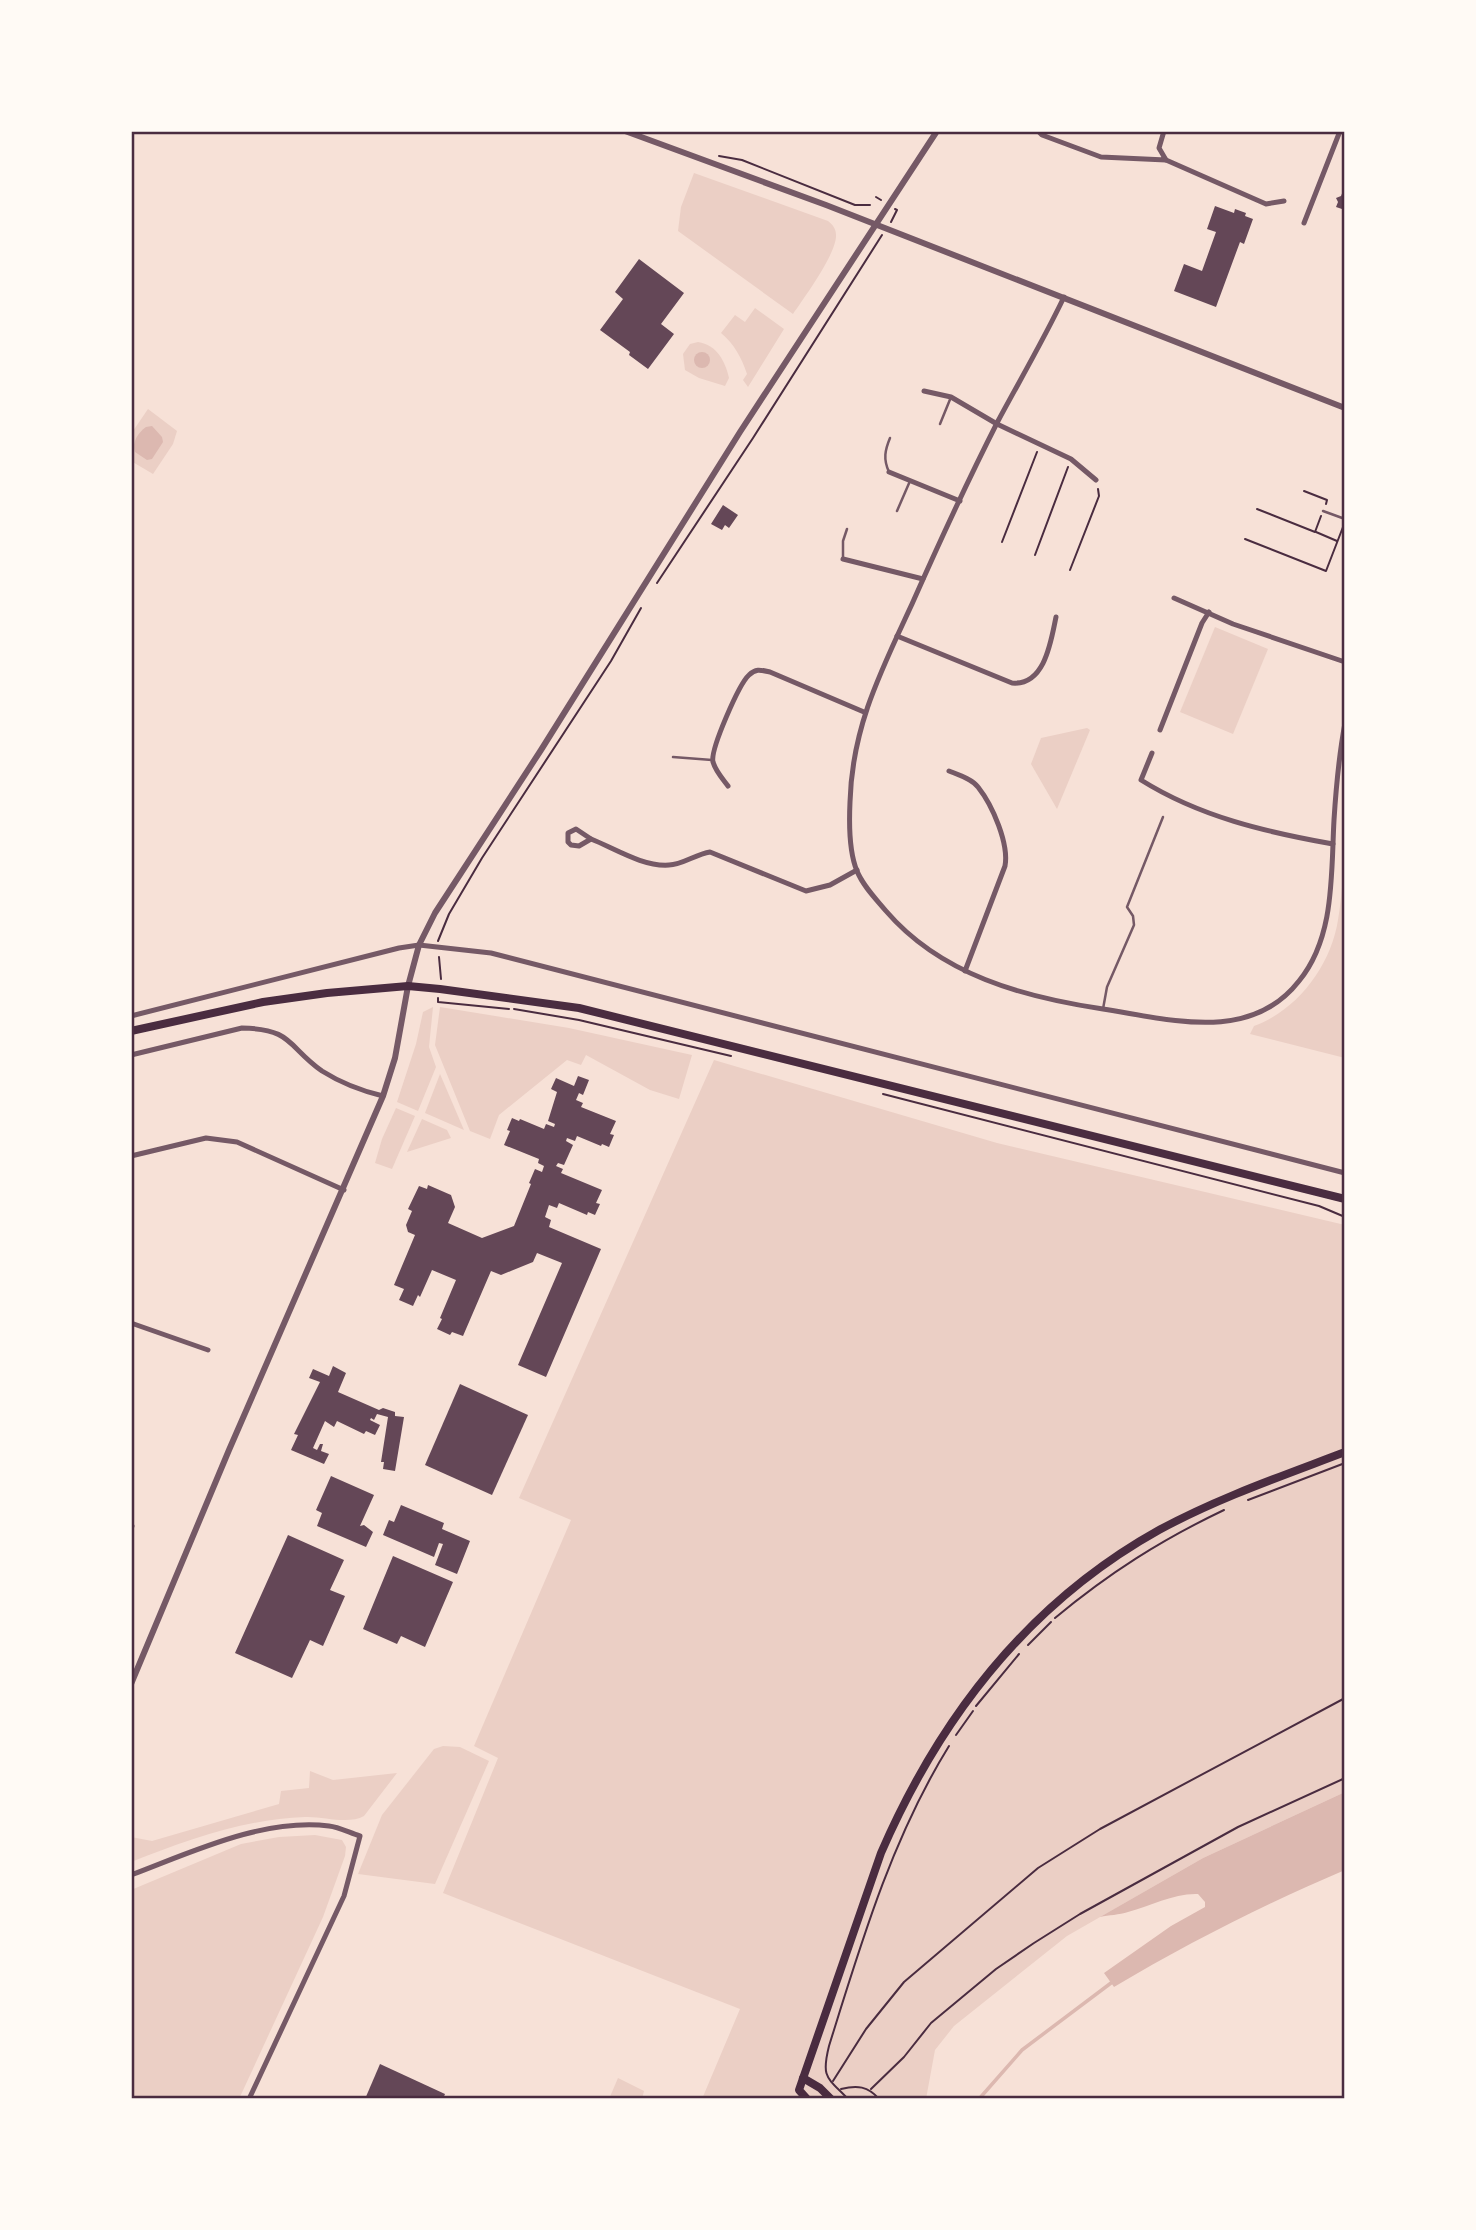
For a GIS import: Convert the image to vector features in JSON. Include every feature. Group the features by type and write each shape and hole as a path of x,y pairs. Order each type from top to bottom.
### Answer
{"main road":[{"path":"131,1031 262,1002 408,986 579,1008 1345,1199"},
{"path":"807,2099 799,2090 863,1903 898,1815 937,1744 988,1672 1060,1601 1105,1565 1159,1530 1235,1494 1345,1452"},
{"path":"803,2078 820,2088 831,2099"}],"street":[{"path":"625,131 1064,297 1345,408"},
{"path":"131,1684 229,1450 383,1096 395,1058 408,986 419,945 435,913 734,442 937,131"},
{"path":"1038,131 1042,135 1101,157 1166,160 1266,204 1284,201"},
{"path":"1164,131 1159,148 1166,160"},
{"path":"1304,223 1340,131"},
{"path":"1064,297 997,424 923,579 864,712 853,764 850,804 857,870 872,894 894,920 919,943 965,971 1010,989 1076,1006 1186,1023 1214,1023 1261,1011 1285,996 1300,981 1317,951 1326,920 1345,723"},
{"path":"924,391 951,397 997,424 1071,459 1096,480"},
{"path":"889,472 960,501"},
{"path":"843,559 923,579"},
{"path":"1174,598 1244,628 1345,662"},
{"path":"1160,730 1202,623 1209,612"},
{"path":"897,636 1012,683 1023,684 1034,677 1045,661 1056,617"},
{"path":"729,786 712,760 717,741 750,673 759,669 864,712"},
{"path":"1152,753 1141,780 1195,810 1272,832 1333,844"},
{"path":"949,771 978,786 1003,836 1007,855 965,971"},
{"path":"591,839 671,866 697,853 710,852 806,891 831,885 857,870"},
{"path":"131,1016 371,954 419,945 491,953 1345,1173"},
{"path":"131,1055 242,1028 261,1028 277,1032 321,1070 348,1086 383,1096"},
{"path":"131,1156 206,1138 237,1142 344,1190"},
{"path":"131,1323 208,1350"},
{"path":"131,1875 268,1827 330,1826 360,1836 344,1896 249,2099"}],"lane":[{"path":"940,424 951,397"},
{"path":"889,472 885,450 890,438"},
{"path":"897,511 910,481"},
{"path":"1323,511 1345,521"},
{"path":"843,559 843,541 847,529"},
{"path":"673,757 712,760"},
{"path":"1103,1009 1107,987 1134,925 1133,916 1127,907 1163,817"}],"path":[{"path":"710,155 742,160 855,205 870,205"},
{"path":"656,584 753,438 897,210"},
{"path":"1002,542 1040,444"},
{"path":"1035,555 1071,459"},
{"path":"1070,570 1099,496 1096,480"},
{"path":"1304,491 1327,500 1315,532"},
{"path":"1257,509 1338,541"},
{"path":"1245,538 1326,571 1345,521"},
{"path":"642,605 611,661 482,858 449,914 439,937 441,975 438,1002 513,1009 579,1020 742,1059"},
{"path":"876,1093 1305,1203 1345,1217"},
{"path":"1245,1501 1345,1463"},
{"path":"848,2099 825,2073 824,2066 873,1907 905,1826 939,1763 973,1710 1024,1649 1086,1592 1125,1563 1175,1534 1234,1506"},
{"path":"832,2082 866,2029 904,1982 1038,1868 1100,1829 1345,1698"},
{"path":"871,2090 904,2057 931,2022 996,1969 1034,1943 1080,1914 1238,1827 1345,1778"},
{"path":"840,2090 856,2087 871,2090 879,2099"}],"shaded area":[{"path":"694,173 828,221 833,226 836,235 831,253 793,314 678,231 681,207"},
{"path":"755,308 784,329 748,387 743,380 747,374 740,357 721,333 735,315 745,322"},
{"path":"698,342 710,346 722,360 729,378 725,386 699,378 685,370 683,354 690,344"},
{"path":"699,352 705,352 710,360 708,366 699,368 694,363 694,357"},
{"path":"148,409 177,431 173,444 153,474 131,461 131,434"},
{"path":"152,426 163,442 152,459 147,460 135,452 134,448 136,438 146,427"},
{"path":"1215,627 1268,649 1233,734 1180,712"},
{"path":"1087,728 1090,730 1057,809 1031,764 1041,738"},
{"path":"1345,849 1345,1058 1250,1034 1254,1026 1270,1019 1298,997 1320,969 1334,937 1338,920"},
{"path":"433,1007 429,1047 436,1067 418,1111 397,1102 416,1044 423,1012"},
{"path":"440,1007 569,1028 692,1055 679,1099 650,1090 586,1055 581,1065 567,1060 499,1115 490,1139 470,1131 435,1045"},
{"path":"714,1060 997,1143 1345,1225 1345,1792 1203,1858 1067,1936 954,2026 935,2050 926,2099 702,2099 740,2009 443,1893 498,1758 474,1746 571,1520 519,1498"},
{"path":"440,1074 464,1130 425,1113"},
{"path":"396,1108 415,1116 392,1169 375,1163"},
{"path":"422,1119 447,1130 451,1138 407,1152"},
{"path":"443,1746 460,1747 489,1761 435,1884 358,1874 382,1815 434,1749"},
{"path":"310,1771 333,1780 397,1773 364,1816 358,1819 305,1817 238,1826 131,1862 131,1837 152,1841 279,1804 281,1791 309,1788"},
{"path":"1345,1792 1345,1870 1227,1925 1114,1987 1104,1973 1171,1926 1205,1907 1205,1902 1198,1894 1189,1894 1125,1913 1100,1917 1203,1858"},
{"path":"315,1835 342,1840 346,1847 345,1856 323,1917 239,2099 131,2099 131,1890 241,1844 279,1837"},
{"path":"618,2078 644,2091 642,2099 609,2099"}],"building":[{"path":"1343,191 1345,210 1336,207 1336,198 1341,196"},
{"path":"1215,206 1234,213 1235,209 1253,219 1244,244 1240,242 1216,307 1174,291 1184,264 1202,271 1216,232 1207,229"},
{"path":"639,259 684,293 661,324 674,334 648,369 600,330 623,299 615,292"},
{"path":"723,505 738,515 729,528 725,525 722,530 711,524"},
{"path":"578,1076 589,1080 583,1095 579,1093 576,1100 583,1103 581,1107 616,1121 610,1134 614,1135 609,1147 577,1136 575,1141 567,1138 566,1141 573,1145 564,1165 558,1163 556,1166 563,1169 561,1173 602,1190 596,1203 600,1204 595,1215 588,1212 587,1215 559,1203 557,1208 549,1205 545,1217 551,1220 549,1227 601,1249 546,1377 518,1365 562,1263 537,1253 533,1262 501,1275 491,1271 463,1336 452,1332 450,1335 437,1329 456,1280 432,1270 413,1306 399,1300 404,1289 394,1285 415,1235 408,1232 406,1225 412,1211 408,1209 419,1186 427,1189 428,1185 451,1195 455,1207 448,1223 482,1238 514,1226 535,1169 542,1172 544,1166 538,1163 539,1159 504,1145 512,1118 544,1129 546,1124 554,1127 555,1124 548,1121 557,1092 551,1089 556,1078 574,1086"},
{"path":"333,1366 346,1373 338,1392 379,1410 383,1408 395,1412 395,1416 404,1417 395,1471 383,1469 384,1462 381,1462 388,1417 377,1414 374,1420 370,1420 380,1425 375,1435 366,1431 364,1434 337,1421 334,1427 325,1421 313,1448 317,1450 320,1444 323,1444 321,1451 329,1454 324,1464 291,1450 298,1435 294,1434 320,1382 309,1378 313,1369 329,1376"},
{"path":"460,1384 528,1415 492,1495 425,1465"},
{"path":"331,1476 374,1495 360,1526 364,1525 373,1532 366,1547 317,1526 322,1513 316,1510"},
{"path":"401,1505 444,1523 442,1529 470,1541 457,1574 435,1565 443,1544 439,1543 434,1557 383,1535 389,1520 394,1522"},
{"path":"288,1535 344,1560 330,1590 345,1596 323,1646 310,1640 292,1678 235,1653"},
{"path":"393,1556 453,1582 425,1647 401,1636 397,1644 363,1629"},
{"path":"380,2064 445,2094 443,2099 365,2099"}],"waterway":[{"path":"979,2099 1022,2050 1111,1983"}]}
